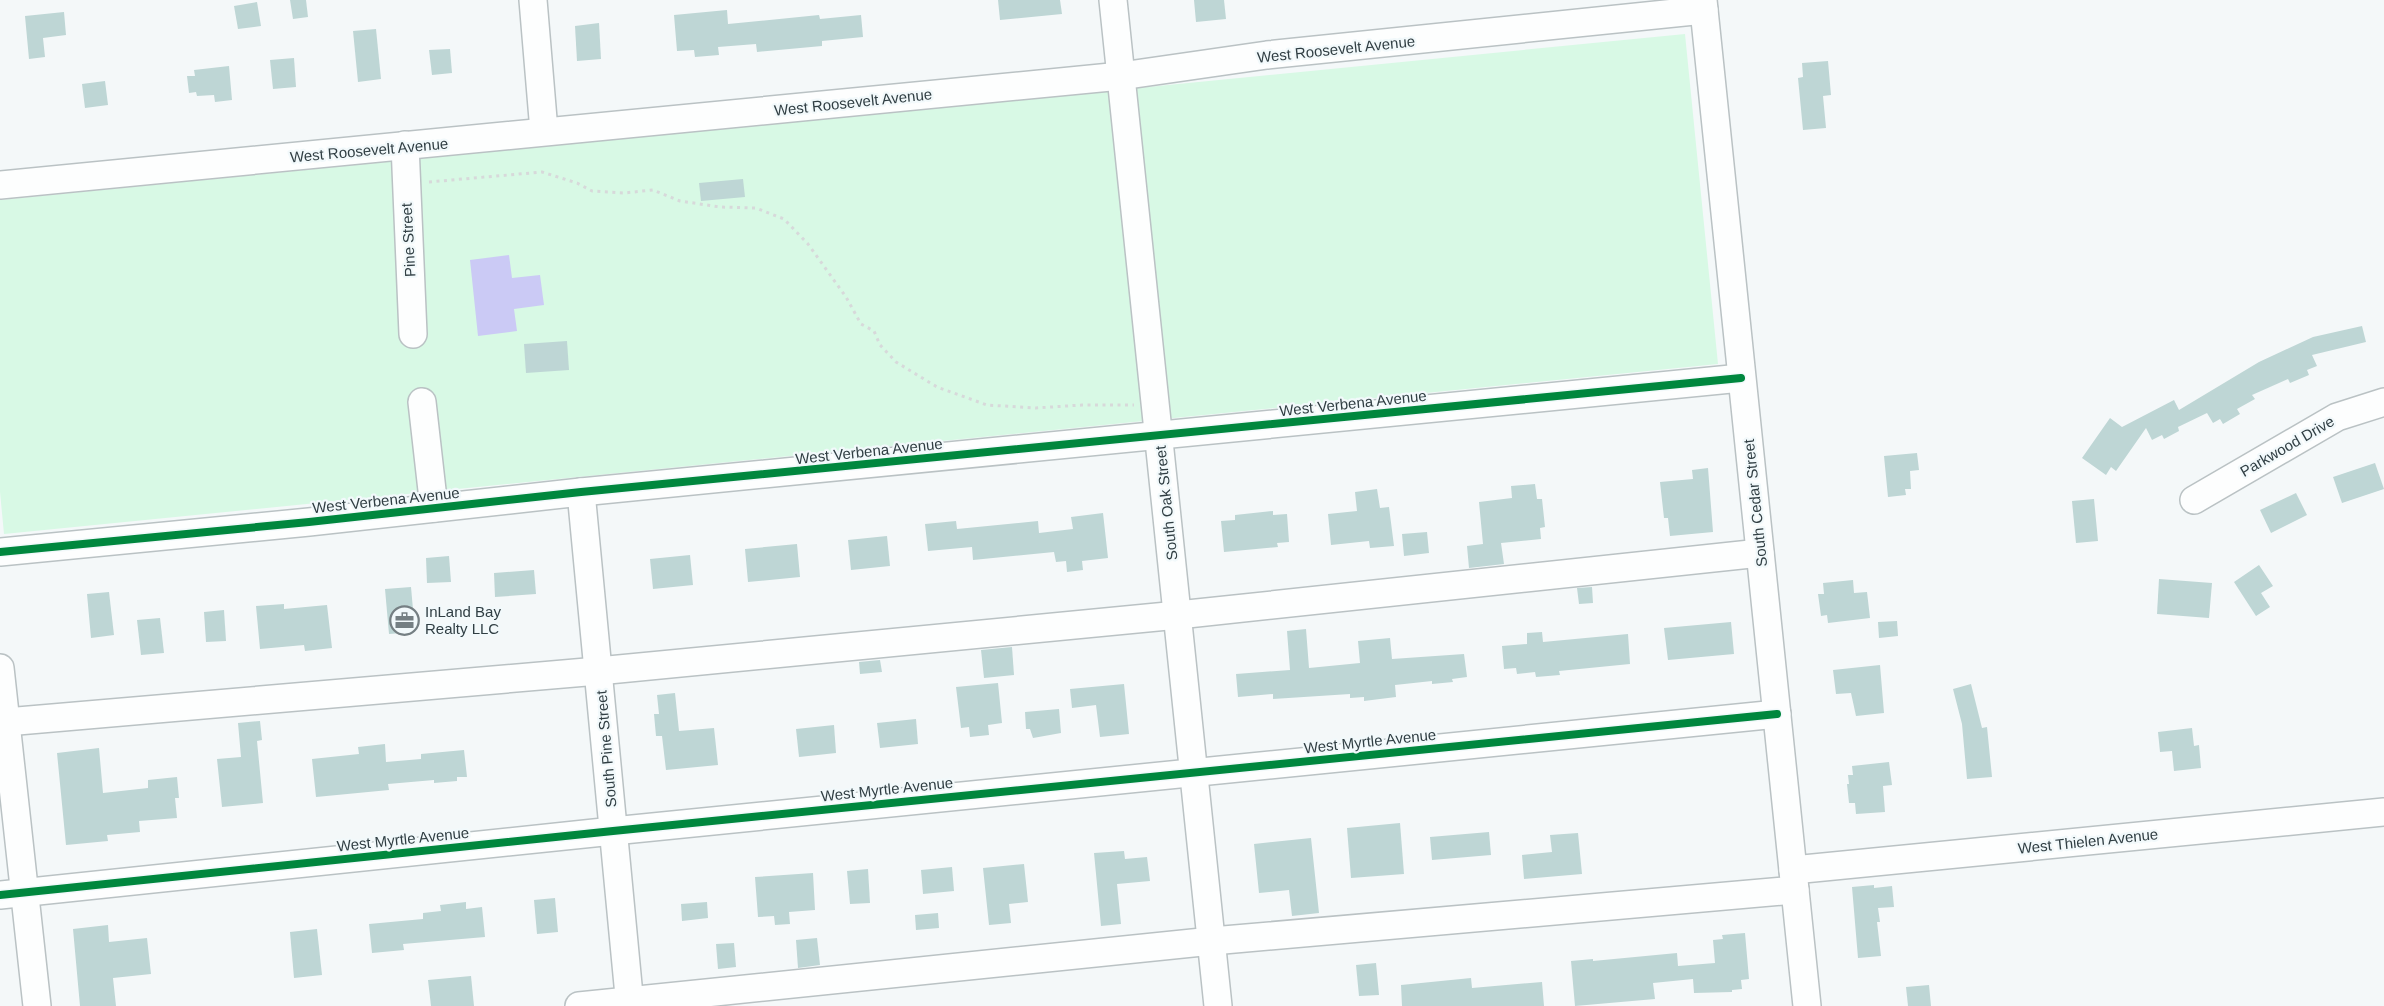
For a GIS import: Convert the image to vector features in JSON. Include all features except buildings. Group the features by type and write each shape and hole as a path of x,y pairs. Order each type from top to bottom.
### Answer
{"street":[{"path":"533,0 544,131"},
{"name":"South Oak Street","path":"1113,0 1218,1006"},
{"name":"West Roosevelt Avenue","path":"0,184 1121,76 1267,55 1704,5"},
{"name":"South Cedar Street","path":"1704,5 1807,1006"},
{"name":"Pine Street","path":"405,145 412,334"},
{"name":"West Verbena Avenue","path":"0,552 581,492 1741,378"},
{"path":"422,402 434,508"},
{"name":"Parkwood Drive","path":"2194,500 2337,417 2384,402"},
{"name":"South Pine Street","path":"581,492 630,1004"},
{"path":"6,722 598,671 1178,615 1760,553"},
{"path":"0,668 6,722 12,893 37,1006"},
{"name":"West Myrtle Avenue","path":"12,893 1777,714"},
{"name":"West Thielen Avenue","path":"579,1006 630,1004 1794,880 2384,812"}],"path":[{"path":"406,184 542,172 577,183 592,191 624,193 653,190 680,201 720,207 756,208 784,219 808,244 846,297 861,324 874,331 880,345 896,362 937,387 987,405 1036,408 1156,404"}],"green space":[{"path":"1685,34 1718,364 4,534 0,492 0,200"}],"water":[{"path":"509,255 512,278 540,275 544,305 514,309 517,331 478,336 470,260"}],"cycle path":[{"path":"0,552 309,522 581,492 1741,378"},
{"path":"0,895 1777,714"}],"place":[{"name":"InLand Bay Realty LLC","path":"404,620"}]}
